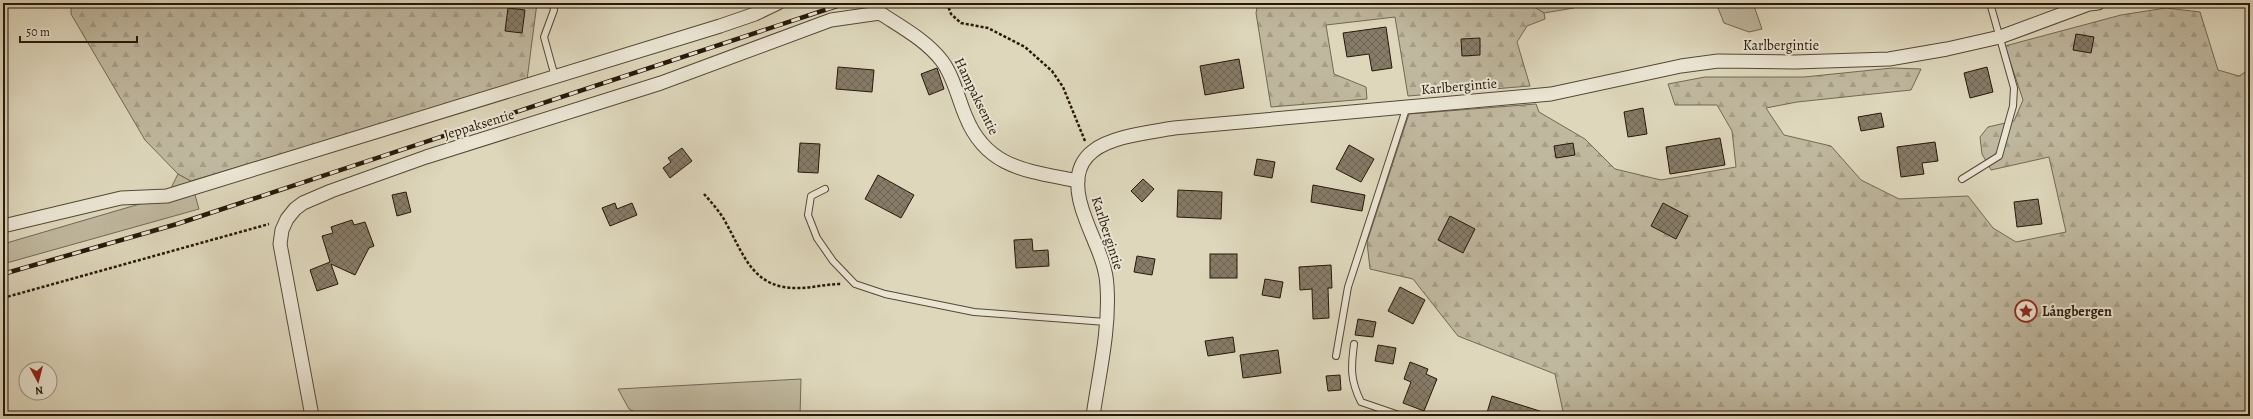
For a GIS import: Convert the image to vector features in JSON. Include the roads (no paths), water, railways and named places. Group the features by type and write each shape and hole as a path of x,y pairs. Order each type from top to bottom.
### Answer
{"street":[{"path":"3,226 121,198 167,196 720,26 755,14 778,3"},
{"name":"Karlbergintie","path":"1093,416 1106,322 1107,287 1105,271 1079,202 1078,181 1081,163 1090,153 1106,143 1120,138 1174,128 1551,94 1681,66 1718,61 1796,62 1889,59 1947,49 2000,37 2089,4 2098,3"},
{"name":"Hampaksentie","path":"880,13 925,43 942,61 979,143 992,155 1026,170 1078,181"},
{"name":"Jeppaksentie","path":"312,416 280,244 282,230 287,219 303,203 426,157 661,83 831,20 880,13"}],"lane":[{"path":"552,3 554,10 544,37 555,77"},
{"path":"1962,179 1999,156 2013,106 2014,88 1990,3"},
{"path":"1336,356 1348,288 1407,106"},
{"path":"825,189 811,196 808,215 817,238 833,262 855,284 885,294 974,312 1106,322"},
{"path":"1354,344 1351,364 1352,386 1361,402 1402,416"}],"railway":[{"path":"3,274 177,224 846,3"}],"place":[{"name":"Långbergen","path":"2026,311"}]}
